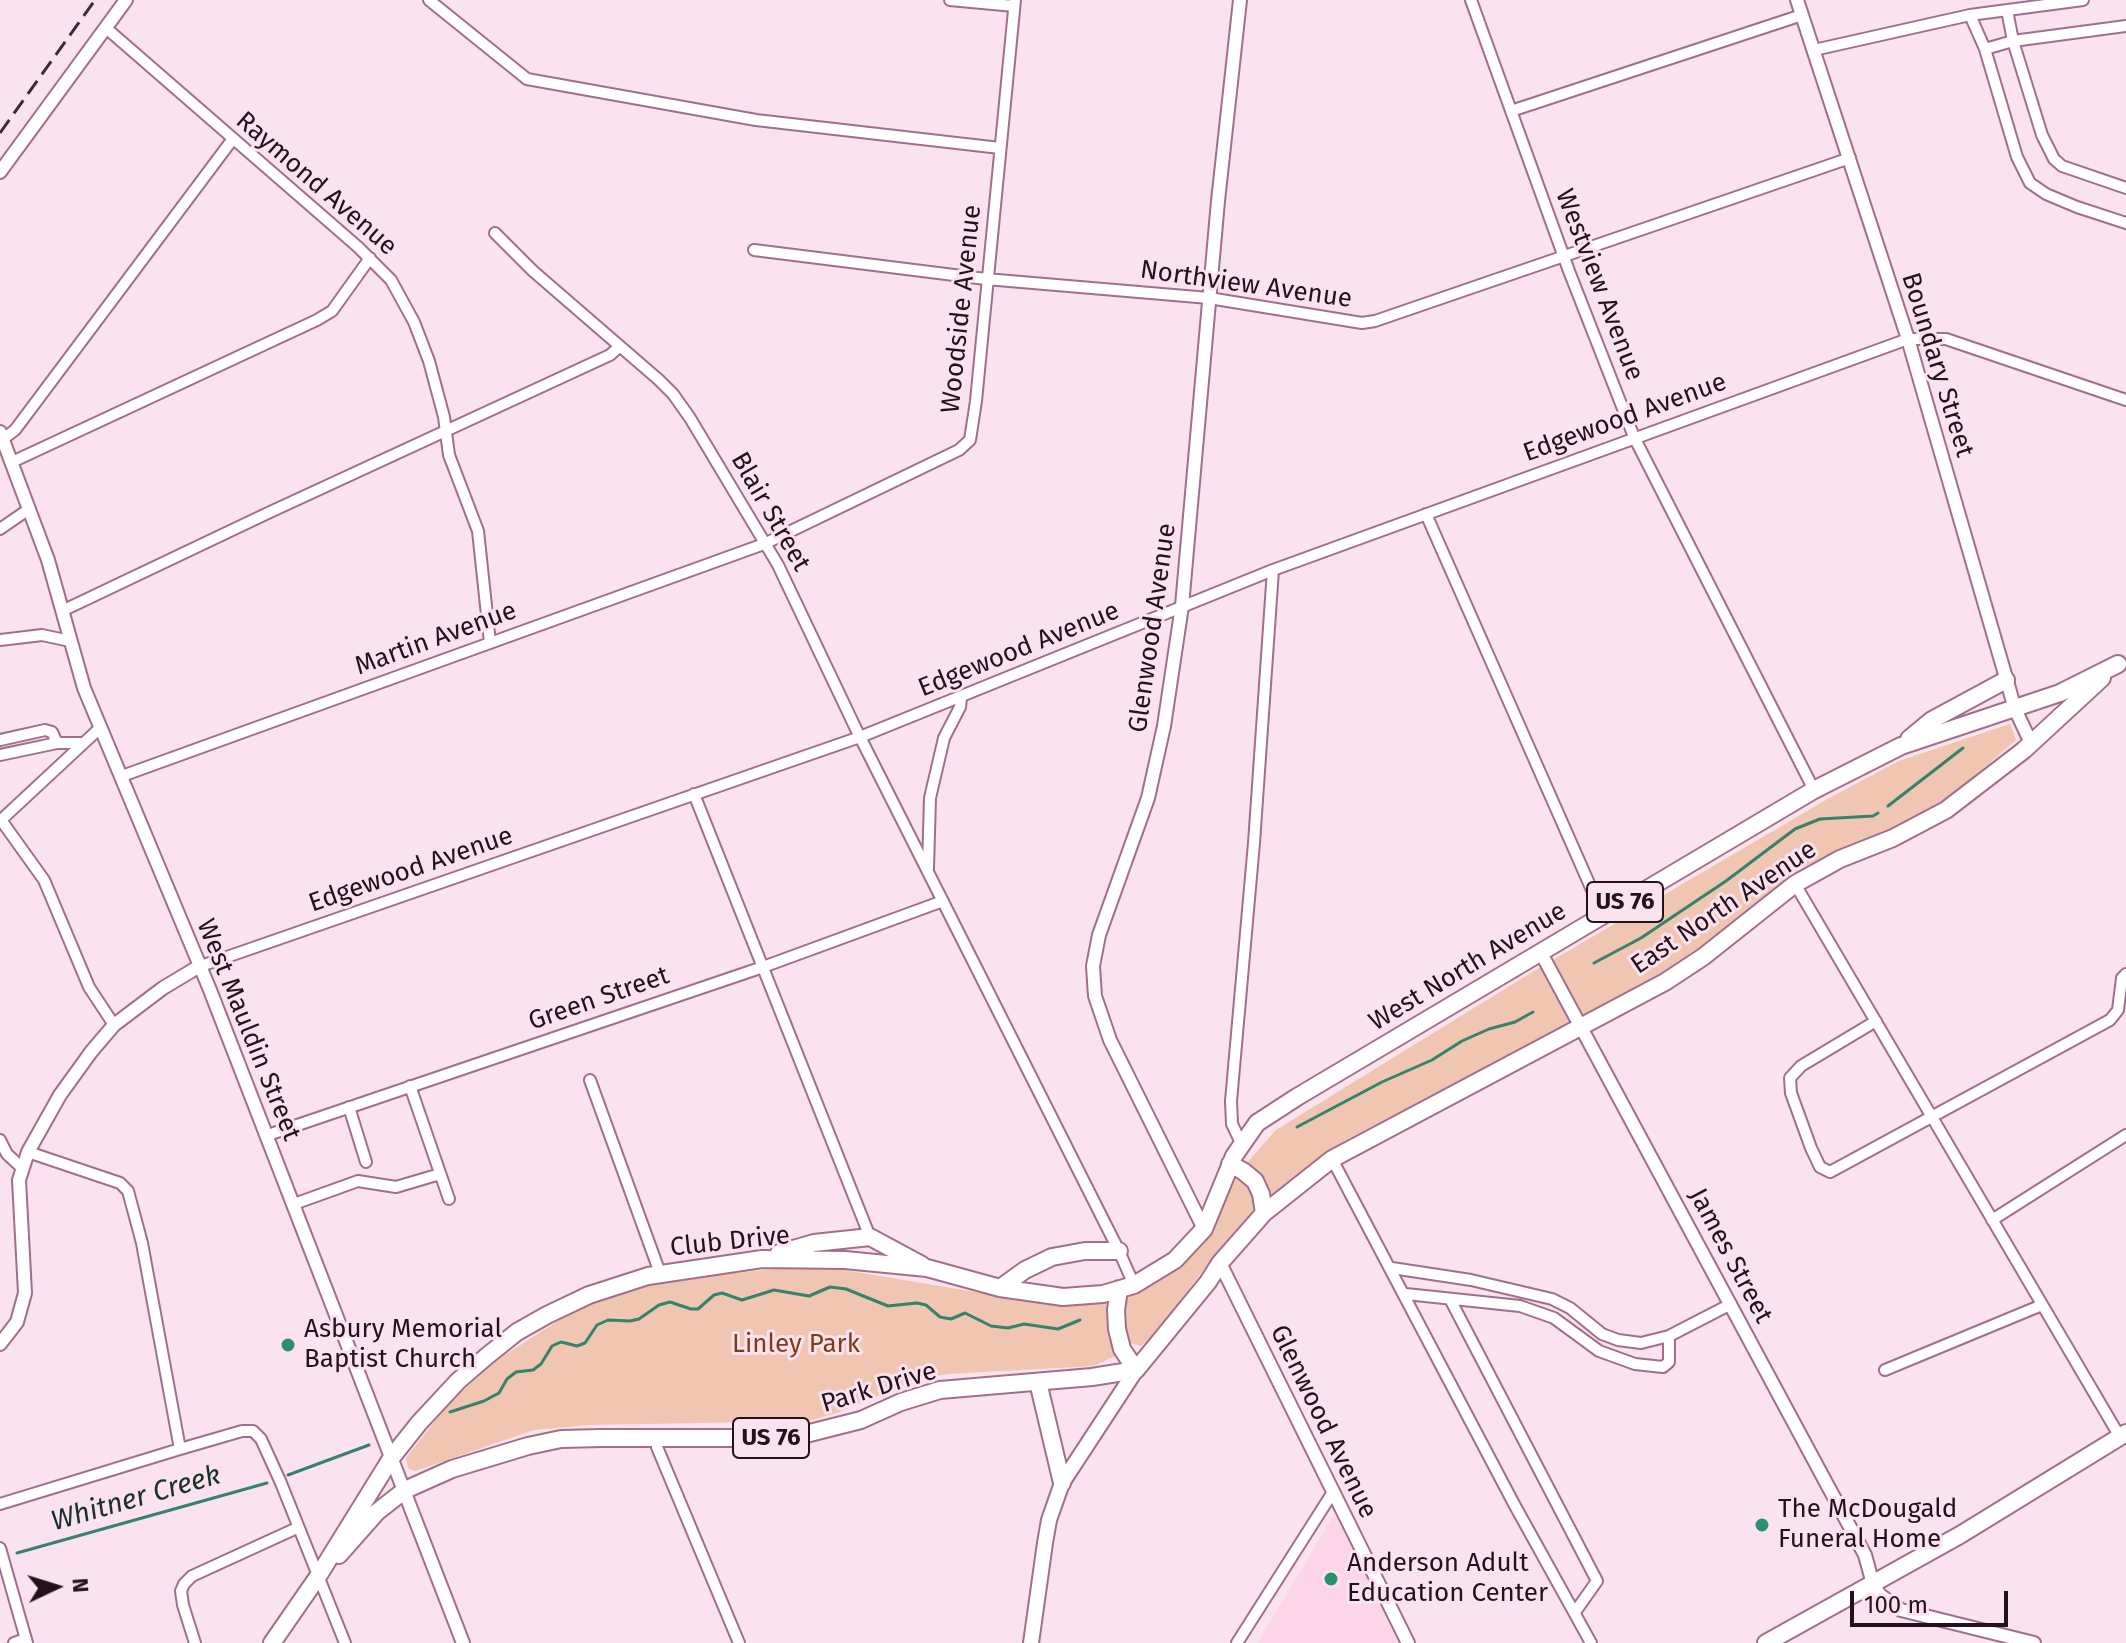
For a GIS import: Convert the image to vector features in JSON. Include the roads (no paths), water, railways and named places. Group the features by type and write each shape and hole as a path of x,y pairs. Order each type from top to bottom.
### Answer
{"main road":[{"name":"West North Avenue","path":"1204,1229 1230,1164 1257,1123 1297,1097 1814,790 1901,746 2060,693 2122,661"},
{"name":"East North Avenue","path":"1220,1263 1264,1213 1332,1159 1665,982 1703,957 1795,884 1840,859 1893,838 1946,810 2031,743 2122,661"},
{"path":"1901,746 1932,720 2006,680"},
{"path":"1230,1164 1255,1181 1264,1213"},
{"name":"US 76","path":"1126,1287 1175,1260 1204,1229"},
{"path":"762,1259 814,1243 870,1237 927,1268"},
{"path":"1000,1288 1025,1270 1052,1257 1085,1251 1119,1251"},
{"name":"Club Drive","path":"392,1457 433,1406 517,1332 589,1295 660,1273 762,1259 845,1260 927,1268 1000,1288 1063,1297 1103,1294 1126,1287"},
{"name":"US 76","path":"1136,1370 1220,1263"},
{"path":"1031,1643 1047,1532 1062,1483 1136,1370 1122,1349 1117,1329 1116,1310 1126,1287"},
{"name":"Park Drive","path":"405,1490 452,1469 561,1439 790,1438 861,1420 901,1402 940,1390 1092,1377 1136,1370"},
{"path":"1038,1382 1062,1483"},
{"path":"1766,1643 1960,1535 2123,1435"},
{"name":"US 76","path":"272,1643 317,1578 392,1457"},
{"name":"US 76","path":"317,1578 377,1512 405,1490"}],"street":[{"path":"0,172 126,0"},
{"path":"429,0 527,79 756,120 1000,148"},
{"path":"950,0 1014,3"},
{"name":"Glenwood Avenue","path":"1204,1229 1110,1040 1095,996 1093,966 1099,935 1148,798 1164,726 1182,606 1209,298 1240,0"},
{"name":"Westview Avenue","path":"1471,0 1634,437 1814,790"},
{"name":"Boundary Street","path":"1797,0 1908,339 2015,709 2031,743"},
{"path":"1814,50 1970,15 2083,0"},
{"name":"Woodside Avenue","path":"764,544 959,450 970,440 1014,3"},
{"path":"2007,10 2013,41 2042,135 2054,159 2062,166 2126,188"},
{"path":"1511,111 1802,15"},
{"path":"1970,15 1985,49 2017,157 2030,183 2046,194 2077,207 2126,223"},
{"path":"1985,49 2013,41 2126,26"},
{"name":"Raymond Avenue","path":"106,28 370,258 391,280 414,322 429,361 442,409 449,455 478,531 490,643"},
{"path":"1,436 15,430 232,140"},
{"name":"Northview Avenue","path":"754,250 986,279 1209,298 1362,323 1850,158"},
{"name":"Blair Street","path":"495,233 533,271 673,394 778,565 860,737 1119,1251 1126,1287"},
{"path":"12,462 317,320 332,311 370,258"},
{"name":"Edgewood Avenue","path":"198,967 860,737 1273,570 1908,339 1946,339 2126,400"},
{"path":"64,610 610,355 619,347"},
{"name":"West Mauldin Street","path":"1,436 64,610 84,688 268,1135 463,1643"},
{"path":"0,529 29,509"},
{"path":"1426,514 1603,915"},
{"name":"Martin Avenue","path":"122,776 764,544"},
{"path":"1242,1145 1232,1124 1231,1101 1253,858 1273,570"},
{"path":"0,640 42,635 70,641"},
{"name":"Blair Street","path":"928,870 930,798 944,738 960,707 961,698"},
{"path":"101,727 0,820 44,880 89,987 114,1025"},
{"path":"0,740 45,730 52,732 57,743"},
{"path":"0,755 57,743 83,743"},
{"path":"694,794 870,1237"},
{"path":"1795,884 2042,1305 2123,1435"},
{"name":"Green Street","path":"268,1135 763,967 943,901"},
{"name":"James Street","path":"1541,953 1865,1555 1873,1584"},
{"path":"0,1344 17,1322 25,1293 19,1211 21,1167 28,1152 60,1095 114,1025 163,988 198,967"},
{"path":"1876,1021 1801,1066 1790,1078 1791,1093 1820,1167 1830,1172 2110,1020 2118,1010 2122,978 2126,974"},
{"path":"590,1080 660,1273"},
{"path":"410,1086 449,1199"},
{"path":"349,1107 366,1162"},
{"path":"1992,1220 2126,1135"},
{"path":"0,1140 7,1154 21,1167"},
{"path":"28,1152 120,1183 128,1191 142,1243 180,1449"},
{"path":"1332,1159 1591,1643"},
{"path":"294,1204 358,1181 396,1187 440,1174"},
{"name":"Glenwood Avenue","path":"1220,1263 1408,1643"},
{"path":"1392,1268 1471,1280 1552,1299 1570,1308 1602,1334 1641,1343 1669,1336 1731,1304"},
{"path":"1406,1294 1520,1306 1554,1318 1599,1351 1635,1364 1663,1367 1669,1362 1669,1336"},
{"path":"1450,1299 1597,1581 1575,1612"},
{"path":"1885,1370 2042,1305"},
{"path":"0,1504 242,1431 253,1431 261,1439 345,1643"},
{"path":"656,1438 657,1447 739,1643"},
{"path":"1237,1643 1333,1492"},
{"path":"195,1643 183,1605 181,1591 184,1584 192,1576 297,1528"},
{"path":"0,1548 27,1641 14,1643"},
{"path":"1873,1584 1883,1598 1901,1610 2034,1643"}],"waterway":[{"path":"1888,806 1963,748"},
{"path":"1594,963 1641,938 1726,881 1795,829 1820,819 1873,816 1878,813"},
{"path":"1297,1127 1382,1082 1432,1060 1462,1041 1515,1022 1533,1012"},
{"name":"Whitner Creek","path":"450,1412 499,1393 507,1379 516,1372 533,1370 541,1364 552,1346 561,1342 577,1346 585,1343 597,1325 608,1320 639,1319 659,1305 670,1302 698,1309 714,1295 722,1293 742,1300 774,1290 809,1296 830,1287 846,1289 888,1306 926,1305 940,1317 951,1319 965,1313 991,1326 1008,1328 1024,1324 1058,1329 1080,1320"},
{"name":"Whitner Creek","path":"288,1475 369,1445"},
{"name":"Whitner Creek","path":"17,1553 267,1483"}],"railway":[{"path":"0,133 95,0"}],"place":[{"name":"Asbury Memorial Baptist Church","path":"288,1345"},
{"name":"The McDougald Funeral Home","path":"1762,1525"},
{"name":"Anderson Adult Education Center","path":"1331,1579"}],"park label":[{"name":"Linley Park","path":"796,1345"}]}
